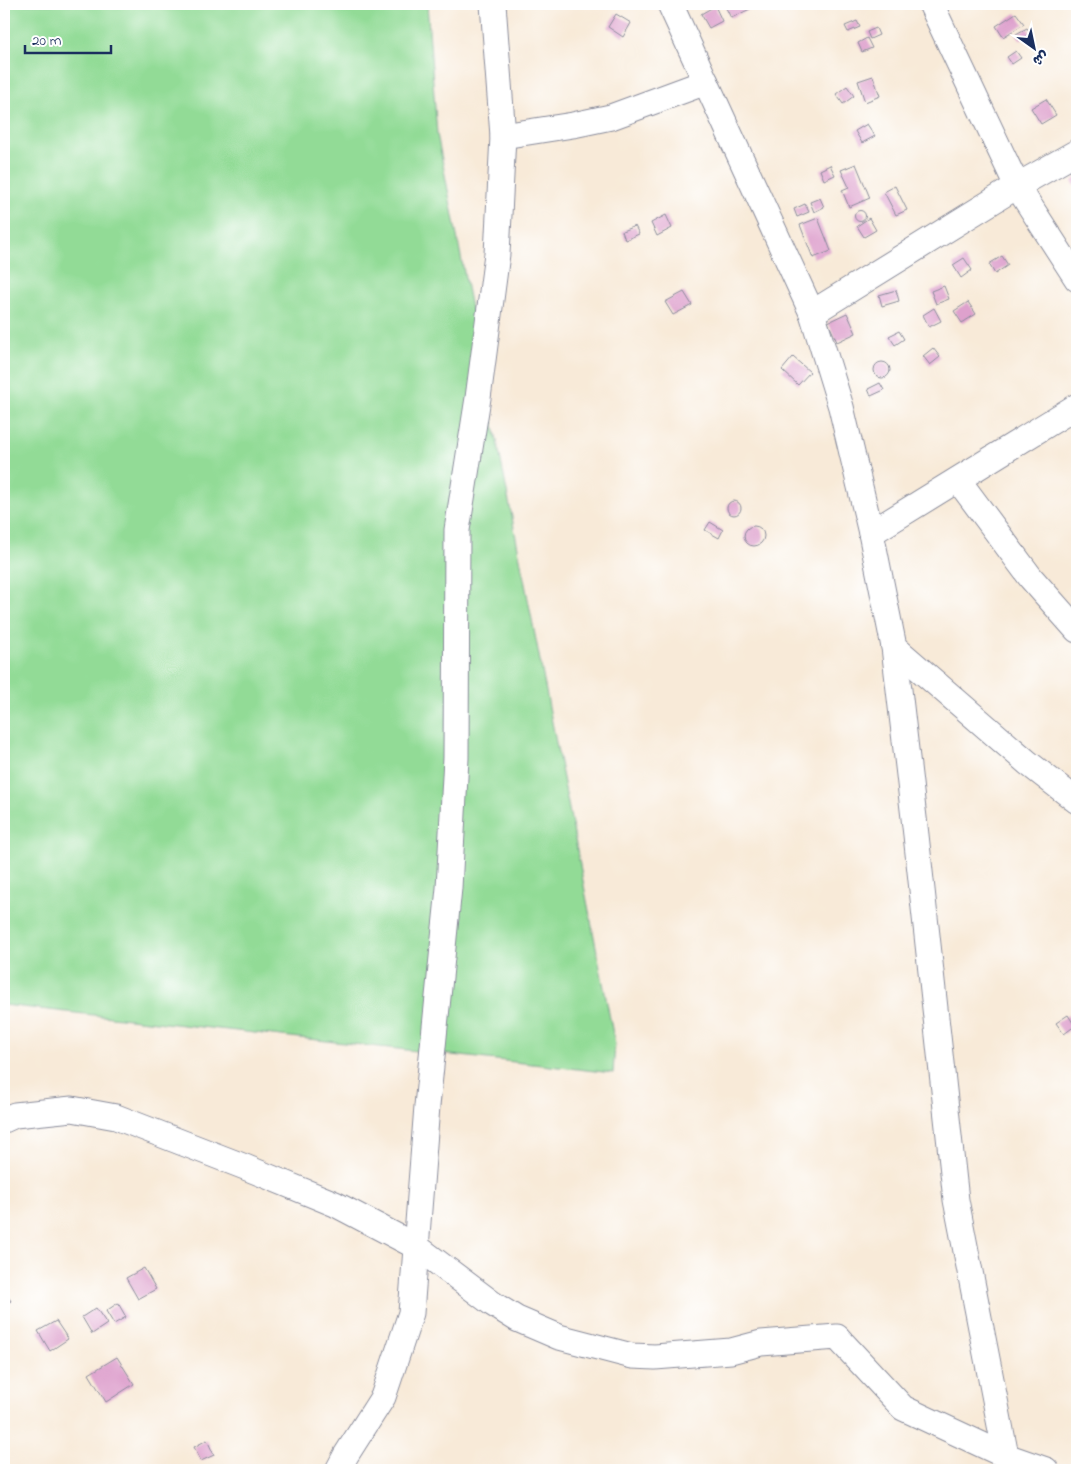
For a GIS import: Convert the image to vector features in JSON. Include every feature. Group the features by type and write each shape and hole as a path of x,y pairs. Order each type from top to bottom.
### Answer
{"street":[{"path":"338,1470 383,1397 411,1313 427,1106 448,888 456,758 457,530 478,398 497,254 503,136 493,4"},
{"path":"670,4 812,313 841,407 871,533 894,647 918,845 956,1200 1008,1463"},
{"path":"931,4 1017,186 1077,279"},
{"path":"503,136 611,117 706,82"},
{"path":"812,313 1017,186 1077,152"},
{"path":"871,533 1077,406"},
{"path":"958,480 1031,578 1077,630"},
{"path":"894,647 1028,763 1077,801"},
{"path":"4,1120 15,1115 72,1109 116,1117 335,1204 417,1247 493,1304 517,1319 559,1337 632,1356 655,1357 730,1351 761,1343 838,1337 902,1408 1008,1463 1046,1470"}],"green space":[{"path":"4,4 427,4 437,134 615,1044 613,1073 4,1005"}],"building":[{"path":"724,4 748,4 750,9 731,18"},
{"path":"715,6 722,21 709,28 701,14"},
{"path":"1016,13 1024,24 1003,37 996,26"},
{"path":"616,14 631,23 623,37 608,27"},
{"path":"857,21 860,27 848,32 845,26"},
{"path":"876,28 879,35 870,39 867,32"},
{"path":"1027,28 1031,33 1020,40 1016,34"},
{"path":"867,38 872,48 862,52 858,43"},
{"path":"1016,51 1021,58 1012,64 1007,57"},
{"path":"873,76 880,96 865,102 858,81"},
{"path":"847,86 854,96 843,104 836,94"},
{"path":"1046,99 1056,115 1041,124 1031,108"},
{"path":"867,124 875,136 862,143 855,131"},
{"path":"856,164 870,198 849,207 842,190 849,187 841,170"},
{"path":"830,165 835,175 824,180 820,170"},
{"path":"1077,177 1077,189 1072,181"},
{"path":"895,186 907,210 896,215 884,192"},
{"path":"820,198 824,207 814,212 810,202"},
{"path":"805,204 809,212 797,217 794,209"},
{"path":"860,210 866,216 860,222 854,216"},
{"path":"666,215 672,228 657,236 651,223"},
{"path":"818,218 831,251 813,258 800,225"},
{"path":"869,218 876,230 864,237 857,226"},
{"path":"635,226 639,234 625,240 622,231"},
{"path":"1002,256 1008,265 995,274 989,264"},
{"path":"964,258 972,270 961,278 953,265"},
{"path":"944,286 949,299 936,304 931,291"},
{"path":"896,290 899,301 882,306 879,295"},
{"path":"684,292 692,305 673,315 665,302"},
{"path":"968,302 976,314 962,323 954,311"},
{"path":"934,308 941,321 929,327 923,315"},
{"path":"847,313 856,333 837,342 828,322"},
{"path":"899,331 904,339 895,345 889,336"},
{"path":"933,348 940,357 930,365 923,356"},
{"path":"793,357 810,372 798,385 782,370"},
{"path":"882,362 890,370 882,378 874,370"},
{"path":"880,383 884,390 871,396 868,389"},
{"path":"731,501 737,501 741,508 737,515 731,515 727,511 727,505"},
{"path":"710,522 723,530 719,538 705,530"},
{"path":"750,526 758,526 764,532 764,540 758,546 750,546 744,540 744,532"},
{"path":"1068,1015 1075,1026 1064,1034 1056,1023"},
{"path":"144,1268 156,1289 138,1299 126,1278"},
{"path":"4,1291 11,1301 4,1305"},
{"path":"118,1303 126,1317 114,1324 106,1311"},
{"path":"96,1308 107,1324 92,1334 82,1317"},
{"path":"56,1321 68,1339 50,1351 38,1331"},
{"path":"117,1357 134,1384 106,1402 89,1374"},
{"path":"207,1440 214,1455 201,1461 194,1447"}]}
